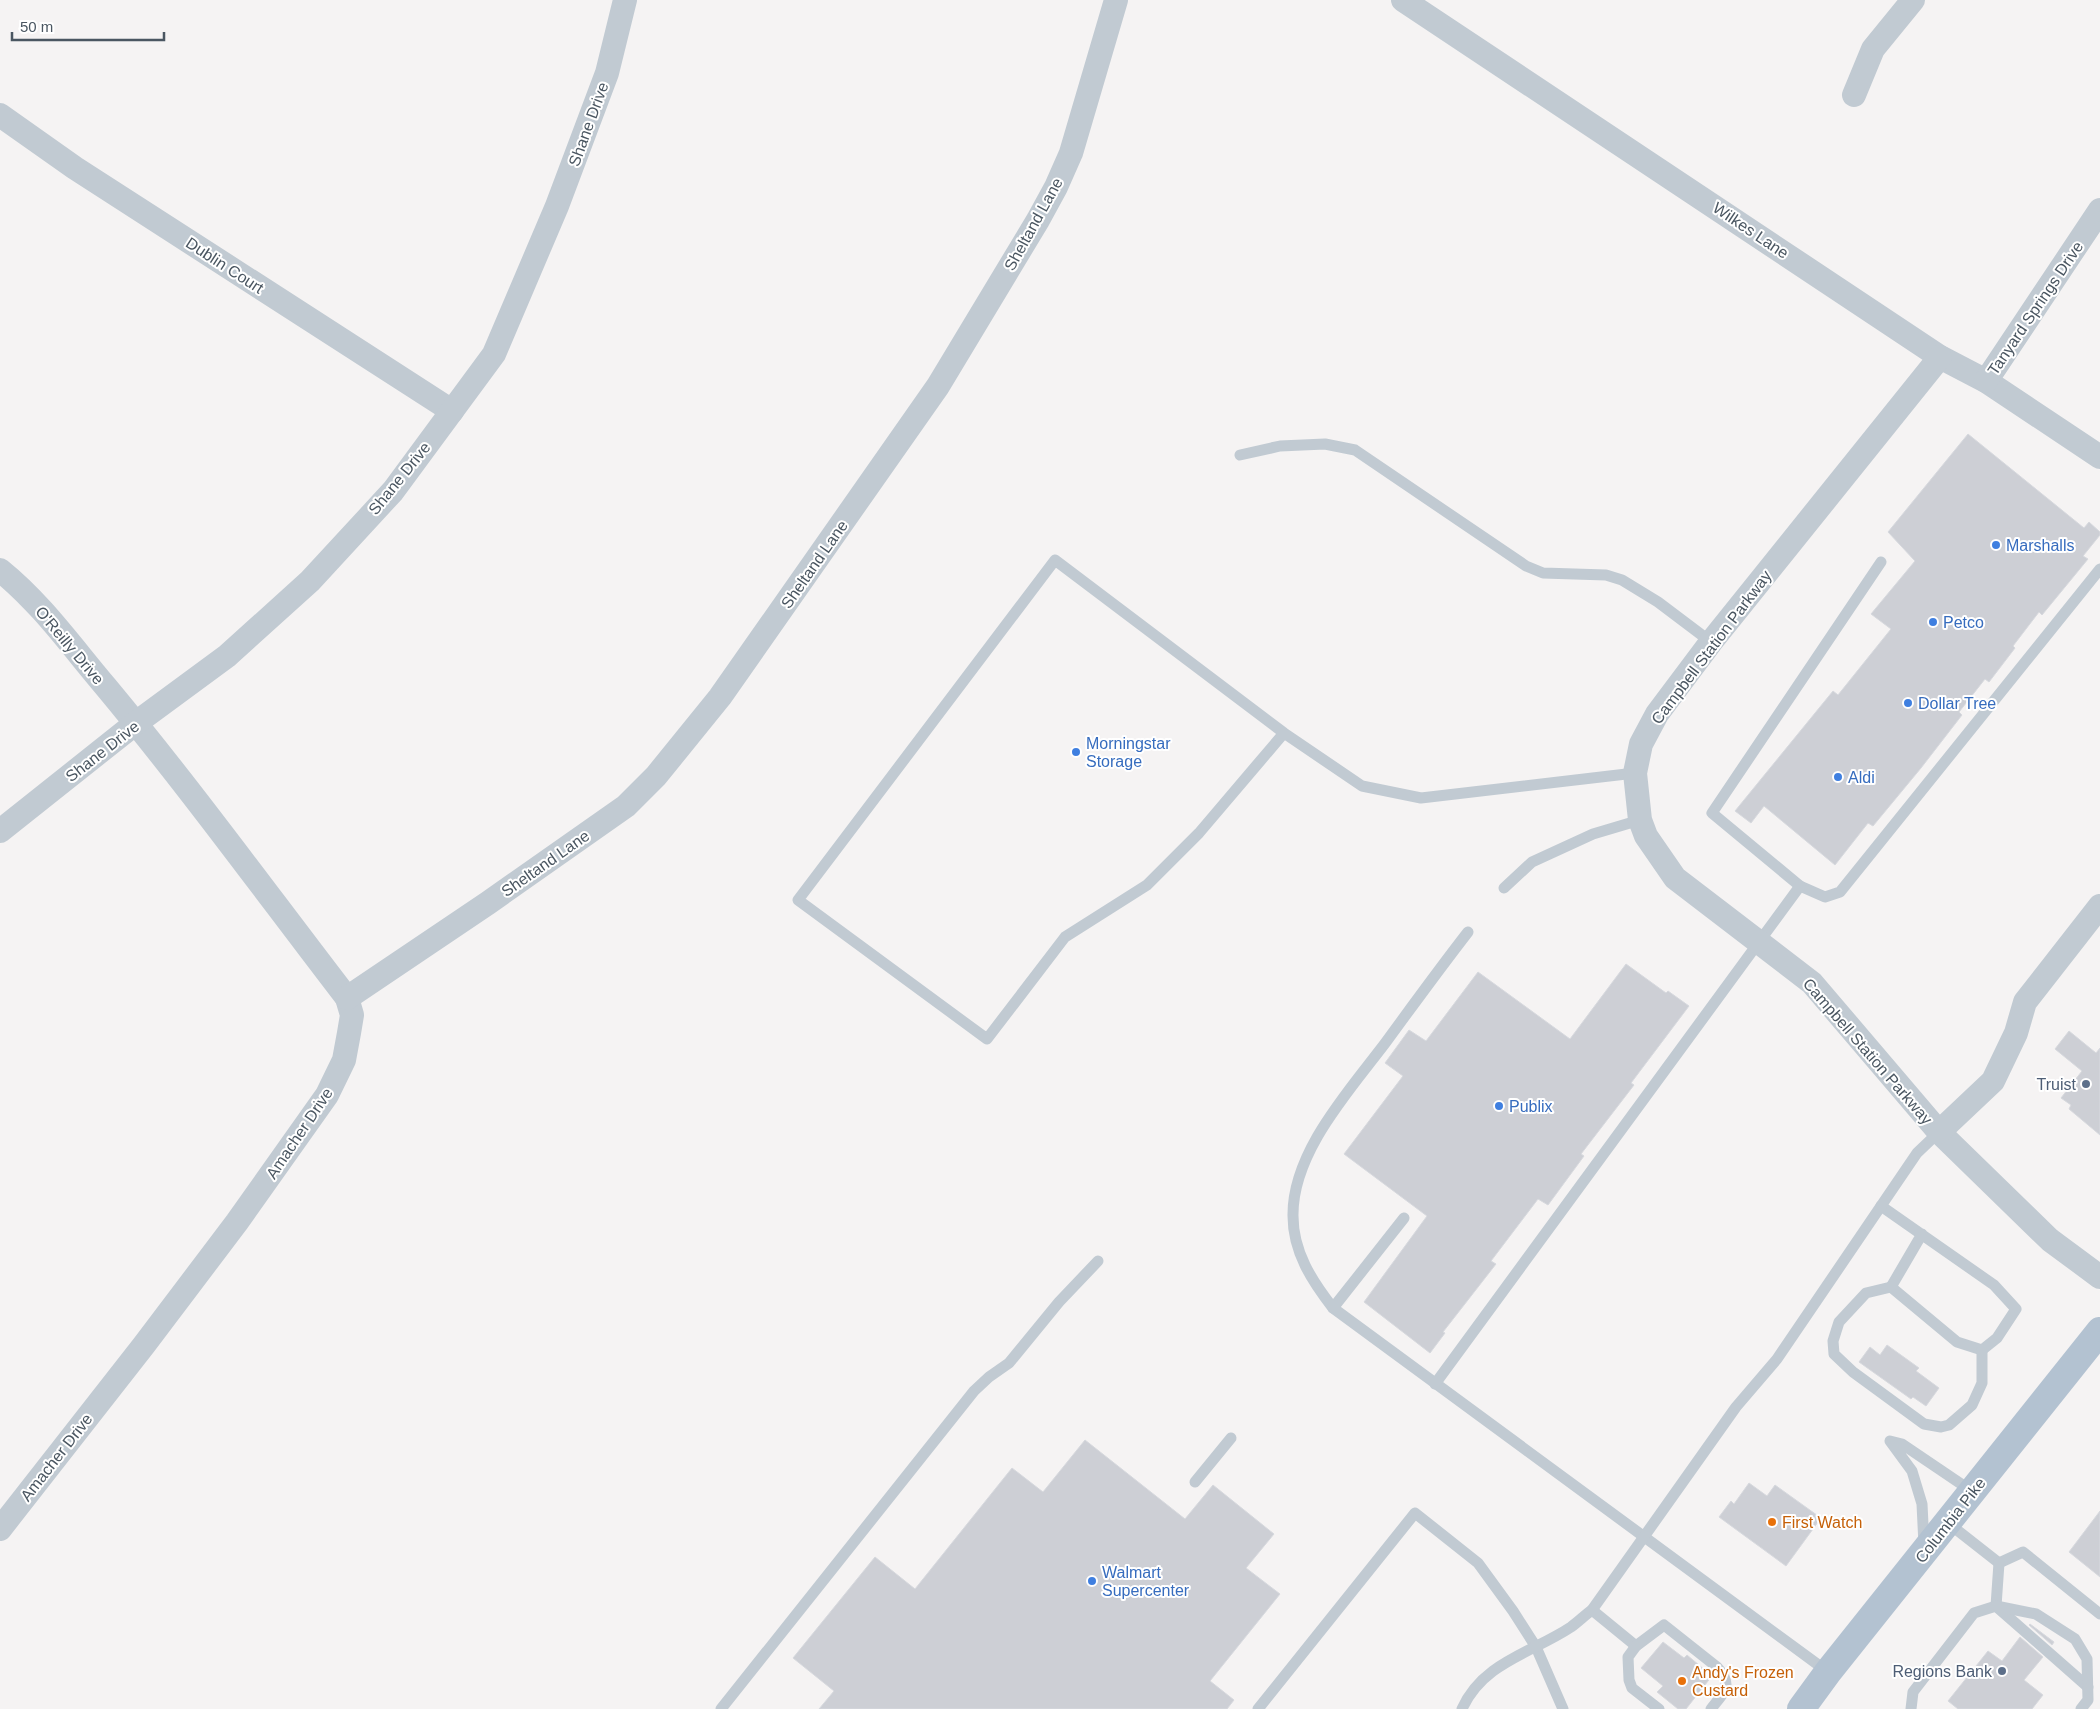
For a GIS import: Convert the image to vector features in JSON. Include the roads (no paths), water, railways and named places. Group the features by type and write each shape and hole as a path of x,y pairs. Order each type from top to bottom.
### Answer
{"main road":[{"name":"Columbia Pike","path":"1800,1709 2100,1331"}],"street":[{"name":"Shane Drive","path":"0,831 136,723 227,656 310,581 393,491 494,354 558,206 607,72 625,0"},
{"name":"Sheltand Lane","path":"347,998 488,903 626,806 656,776 715,704 886,464 938,386 1038,220 1056,187 1071,153 1116,0"},
{"name":"Wilkes Lane","path":"1404,0 1940,357 1986,381 2100,457"},
{"path":"1854,95 1873,49 1913,0"},
{"name":"Dublin Court","path":"0,115 75,168 452,410"},
{"name":"Tanyard Springs Drive","path":"1986,381 2098,219"},
{"name":"Campbell Station Parkway","path":"1940,357 1711,642 1657,714 1641,744 1635,773 1640,820 1646,836 1675,878 1812,983 1939,1132 2050,1240 2100,1277"},
{"name":"O'Reilly Drive","path":"0,570 14,581 42,612 136,723"},
{"name":"Amacher Drive","path":"0,1529 144,1346 237,1222 327,1095 344,1060 349,1033 352,1015 347,998 136,723"},
{"path":"1939,1132 1993,1081 2016,1033 2025,1002 2100,906"}],"lane":[{"path":"1240,454 1280,446 1325,444 1355,450 1526,566 1543,573 1606,575 1622,580 1658,602 1711,642"},
{"path":"1284,732 1199,833 1147,885 1065,937 987,1039 798,900 1055,560 1284,732 1362,786 1421,798 1635,773"},
{"path":"1881,562 1712,814 1800,886 1825,897 1840,892 2100,569"},
{"path":"1504,888 1532,862 1593,834 1640,820"},
{"path":"1435,1384 1800,886"},
{"path":"1468,932 1326,1122 1302,1170 1296,1191 1292,1216 1302,1263 1317,1288 1333,1308 1828,1672"},
{"path":"1462,1709 1477,1684 1490,1671 1571,1627 1592,1610 1736,1407 1777,1360 1917,1153 1939,1132"},
{"path":"1881,1206 1994,1285 2016,1309 1997,1338 1982,1350"},
{"path":"1333,1308 1404,1218"},
{"path":"1922,1234 1891,1287 1866,1293 1839,1322 1833,1341 1834,1354 1853,1372 1924,1424 1941,1427 1949,1425 1972,1405 1982,1383 1982,1350"},
{"path":"721,1709 974,1391 989,1377 1009,1363 1059,1302 1098,1261"},
{"path":"1891,1287 1957,1342 1982,1350"},
{"path":"1195,1482 1231,1438"},
{"path":"1924,1553 1922,1504 1912,1471 1890,1441 1902,1444 1973,1492"},
{"path":"1258,1709 1415,1513 1478,1563 1513,1610 1536,1647 1563,1709"},
{"path":"1948,1523 1999,1563"},
{"path":"1999,1563 2023,1552 2100,1614"},
{"path":"1996,1606 1999,1563"},
{"path":"1996,1606 2088,1687"},
{"path":"1911,1709 1913,1692 1974,1614 1996,1606 2036,1614 2075,1639 2087,1659 2088,1700 2081,1709"},
{"path":"1592,1610 1636,1646"},
{"path":"1659,1709 1632,1688 1629,1680 1628,1657 1636,1646 1664,1625 1724,1674 1726,1688 1711,1709"}],"place":[{"name":"Marshalls","path":"1996,545"},
{"name":"Petco","path":"1933,622"},
{"name":"Dollar Tree","path":"1908,703"},
{"name":"Morningstar Storage","path":"1076,752"},
{"name":"Aldi","path":"1838,777"},
{"name":"Truist","path":"2086,1084"},
{"name":"Publix","path":"1499,1106"},
{"name":"First Watch","path":"1772,1522"},
{"name":"Walmart Supercenter","path":"1092,1581"},
{"name":"Regions Bank","path":"2002,1671"},
{"name":"Andy's Frozen Custard","path":"1682,1681"}]}
